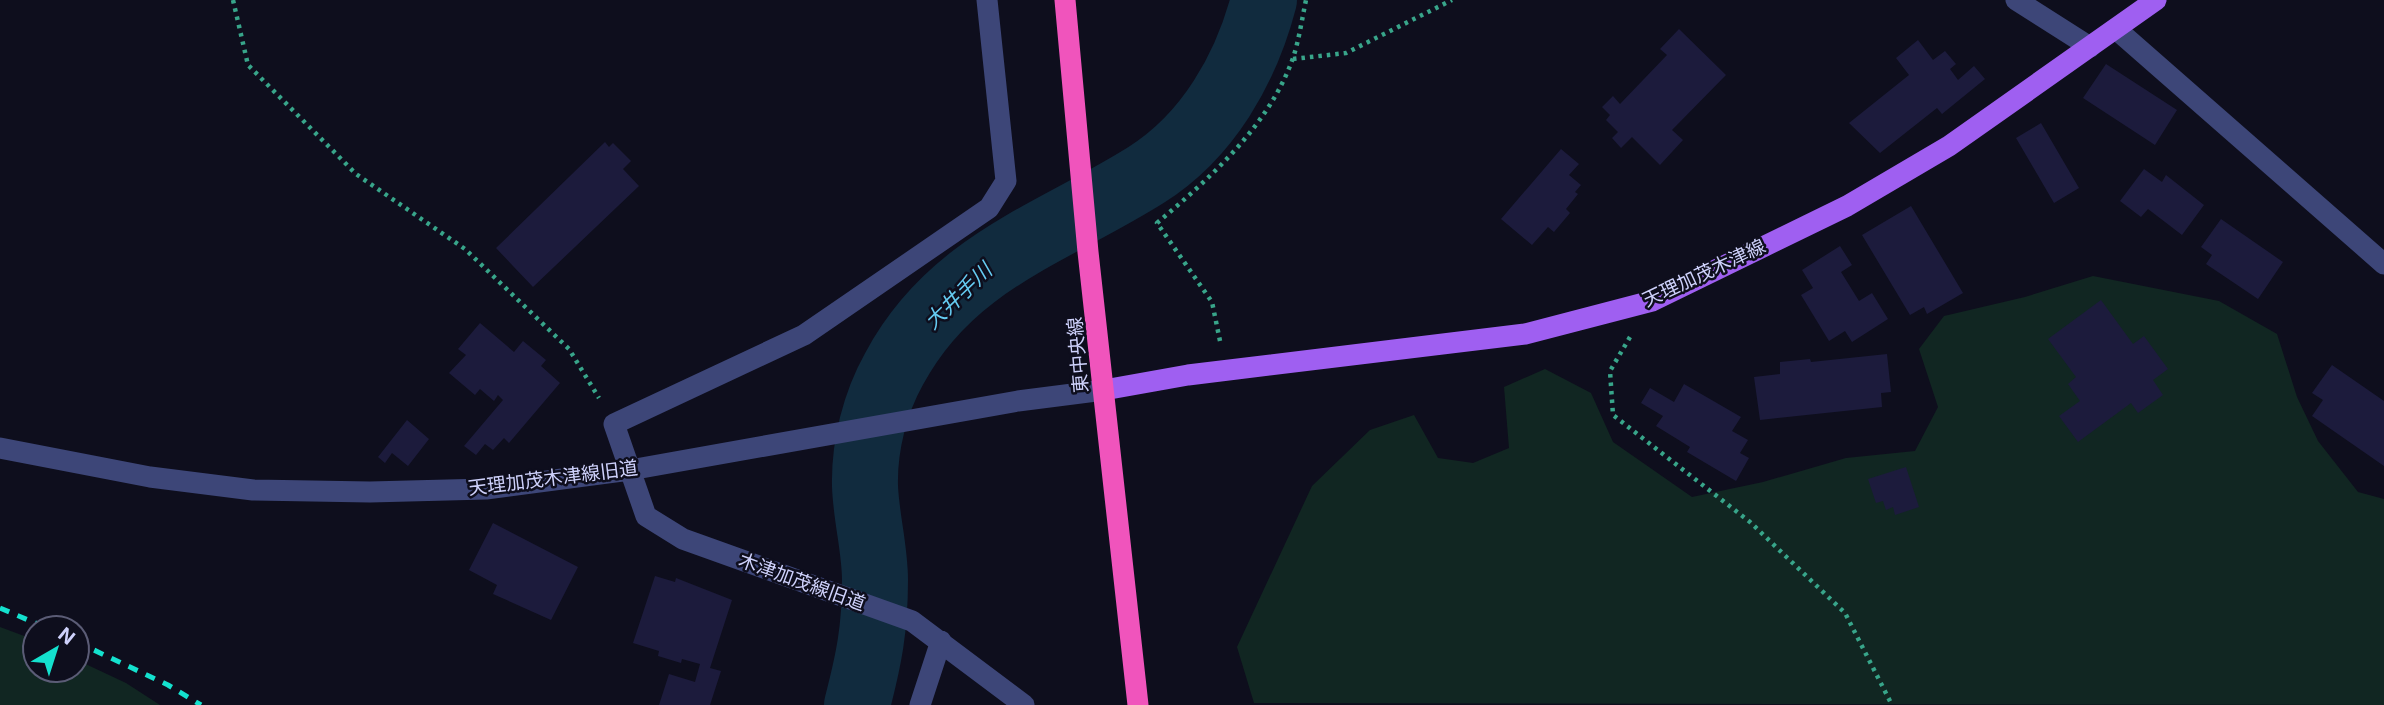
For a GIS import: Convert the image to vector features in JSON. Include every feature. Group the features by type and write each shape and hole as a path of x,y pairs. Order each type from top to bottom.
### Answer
{"highway":[{"name":"東中央線","path":"1065,0 1088,252 1138,705"}],"main road":[{"name":"天理加茂木津線","path":"1104,390 1227,370 1525,334 1652,301 1847,206 1950,146 2156,0"}],"street":[{"path":"614,424 804,335 989,208 1006,181 987,0"},
{"path":"2016,0 2090,47"},
{"path":"2116,29 2384,264"},
{"name":"天理加茂木津線旧道","path":"0,448 150,477 253,490 370,492 486,489 630,470 926,417 1104,390"},
{"name":"木津加茂線旧道","path":"614,424 646,516 682,539 912,621 1024,705"},
{"path":"920,705 941,641"}],"path":[{"path":"235,0 248,65 356,174 465,249 569,349 614,424"},
{"path":"1227,370 1212,302 1157,223 1210,178 1261,118 1293,59 1306,0"},
{"path":"1293,59 1346,53 1452,0"},
{"path":"1652,301 1610,371 1613,415 1750,522 1845,613 1892,705"}],"green space":[{"path":"2093,276 2219,301 2277,334 2297,397 2318,441 2358,492 2384,499 2384,705 1254,703 1237,647 1312,486 1370,430 1414,415 1438,458 1473,463 1509,448 1504,387 1545,369 1591,393 1613,442 1692,497 1763,482 1846,458 1915,451 1938,407 1919,349 1944,316 2025,297"},
{"path":"0,627 21,635 21,684 91,684 91,667 126,683 160,705 0,705"}],"building":[{"path":"1679,29 1726,75 1672,130 1683,140 1660,165 1632,137 1621,148 1612,138 1618,132 1606,120 1610,115 1602,107 1613,96 1620,104 1667,55 1660,49"},
{"path":"1918,40 1933,60 1945,51 1956,64 1950,69 1958,80 1974,66 1985,79 1942,114 1937,108 1880,153 1849,123 1909,75 1896,58"},
{"path":"2106,64 2177,110 2155,145 2083,98"},
{"path":"2041,123 2079,188 2054,203 2016,138"},
{"path":"605,142 609,147 613,143 631,161 623,169 639,186 533,287 496,248"},
{"path":"1561,149 1579,164 1569,175 1581,185 1575,192 1578,194 1566,209 1570,213 1554,232 1548,227 1532,245 1501,219"},
{"path":"2144,169 2162,182 2166,175 2204,205 2182,235 2148,209 2141,217 2120,201"},
{"path":"1911,206 1963,293 1927,314 1924,307 1910,315 1862,235"},
{"path":"2221,219 2283,262 2258,299 2206,264 2212,255 2201,247"},
{"path":"1840,246 1852,265 1841,272 1859,301 1872,293 1888,319 1852,342 1845,331 1829,341 1801,295 1813,288 1802,270"},
{"path":"2101,300 2133,344 2144,336 2168,369 2153,380 2163,395 2138,413 2131,403 2078,442 2059,416 2080,401 2068,384 2076,377 2048,339"},
{"path":"480,323 514,352 523,341 546,360 541,366 560,383 509,443 504,438 493,450 485,444 476,455 464,446 503,400 498,395 494,401 480,389 475,395 449,373 466,355 458,349"},
{"path":"1887,354 1891,392 1881,393 1882,407 1760,420 1754,377 1780,374 1780,362 1810,359 1811,362"},
{"path":"2332,365 2384,401 2384,466 2312,416 2323,400 2312,393"},
{"path":"1684,384 1741,417 1732,431 1748,440 1740,453 1749,458 1736,481 1687,452 1690,447 1656,426 1663,416 1641,403 1650,388 1674,402"},
{"path":"407,420 429,439 408,466 392,453 385,463 378,457"},
{"path":"1906,467 1919,507 1895,515 1893,507 1886,510 1883,501 1876,503 1868,479"},
{"path":"493,523 578,567 551,620 493,594 497,585 469,570"},
{"path":"655,576 675,582 676,578 732,600 710,668 721,671 710,705 659,705 669,674 695,682 700,664 682,659 681,663 658,656 659,651 633,643"}],"waterway":[{"name":"大井手川","path":"857,705 870,644 875,598 875,568 865,486 866,456 876,410 894,369 917,332 944,302 974,276 1040,234 1146,175 1188,141 1222,99 1235,75 1247,51 1264,0"}],"railway":[{"path":"0,608 21,617"},
{"path":"91,649 168,685 201,705"}]}
